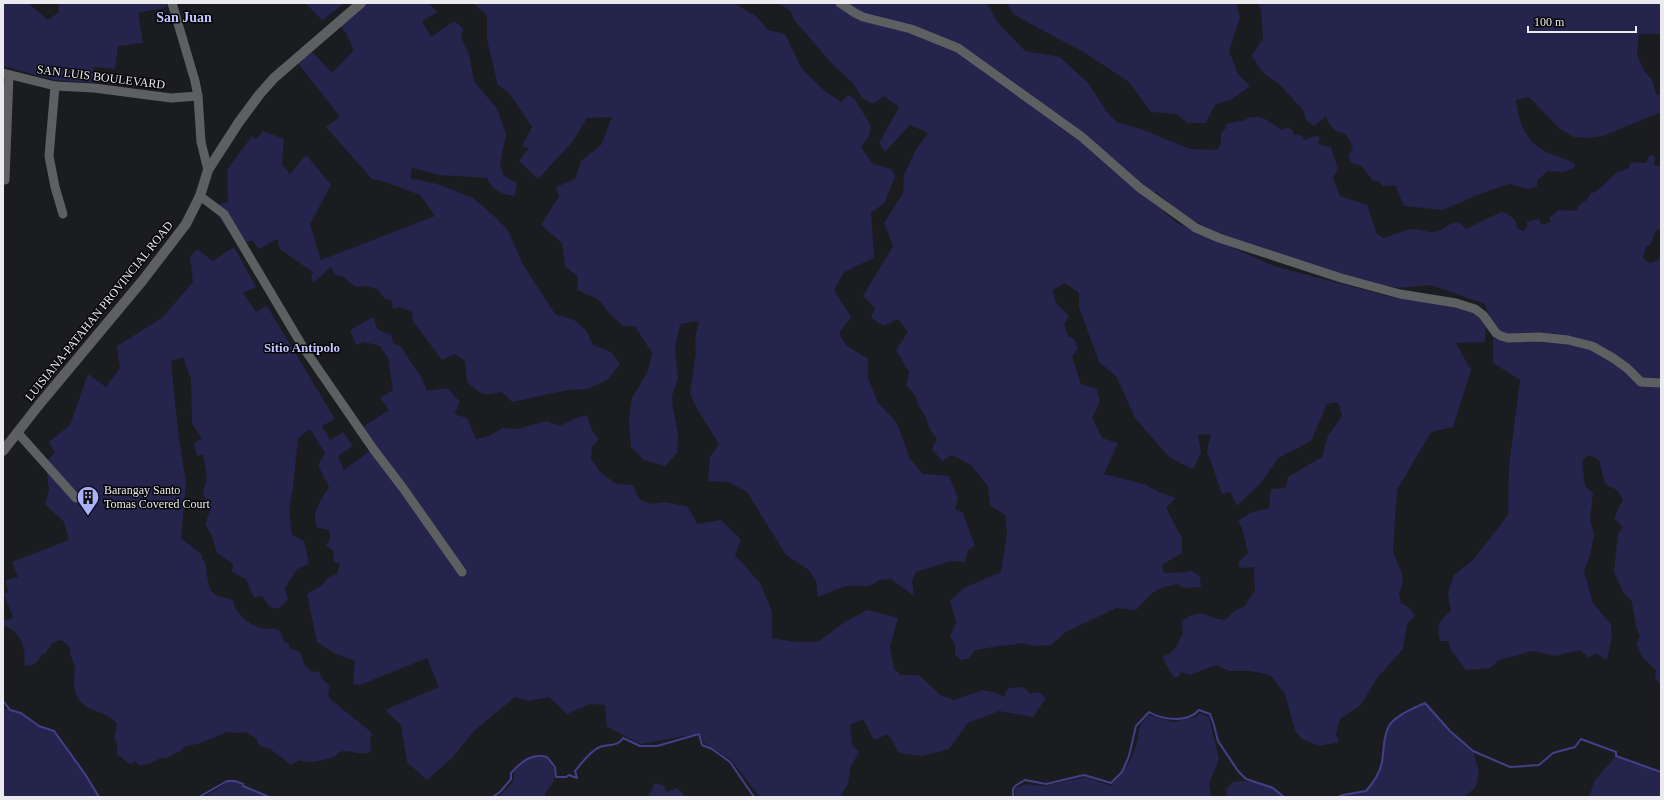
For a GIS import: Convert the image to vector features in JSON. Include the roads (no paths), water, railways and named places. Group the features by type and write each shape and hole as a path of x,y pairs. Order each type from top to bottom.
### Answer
{"street":[{"path":"172,3 195,81 198,96 202,152 208,170"},
{"name":"LUISIANA-PATAHAN PROVINCIAL ROAD","path":"3,451 17,432 143,280 186,224 200,196 208,170 239,122 274,78 361,3"},
{"path":"840,3 863,17 911,29 958,48 1082,137 1140,188 1196,228 1219,238 1341,278 1400,294 1456,303 1475,309 1483,315 1496,333 1501,336 1508,338 1561,339 1583,343 1613,358 1627,368 1641,382 1661,382"},
{"path":"5,180 6,74"},
{"name":"SAN LUIS BOULEVARD","path":"6,74 54,86 94,88 171,98 198,96"},
{"path":"54,86 49,156 50,166 63,214"},
{"path":"200,196 224,214 312,360 374,450 403,488 462,572"},
{"path":"17,432 76,498"}],"waterway":[{"path":"3,701 10,710 21,713 39,726 54,731 85,774 99,797"},
{"path":"1338,797 1366,791 1380,770 1385,739 1389,726 1400,715 1425,703 1450,731 1473,751 1510,767 1539,765 1553,753 1575,747 1581,739 1616,752 1616,756 1661,772"},
{"path":"1013,797 1013,789 1015,786 1025,780 1046,784 1084,775 1111,783 1122,772 1129,756 1136,726 1149,712 1161,717 1175,719 1188,717 1199,710 1210,714 1218,741 1238,771 1246,779 1273,788 1284,797"},
{"path":"493,797 501,791 511,779 511,773 531,757 547,757 555,767 556,777 566,777 569,775 577,778 575,771 593,751 600,747 616,744 623,738 640,746 657,746 699,734 702,745 712,749 730,762 754,797"},
{"path":"199,797 227,781 235,781 243,784 243,786 269,797"}],"place":[{"name":"Barangay Santo Tomas Covered Court","path":"88,516"}],"district":[{"name":"San Juan","path":"184,17"},
{"name":"Sitio Antipolo","path":"302,347"}]}
